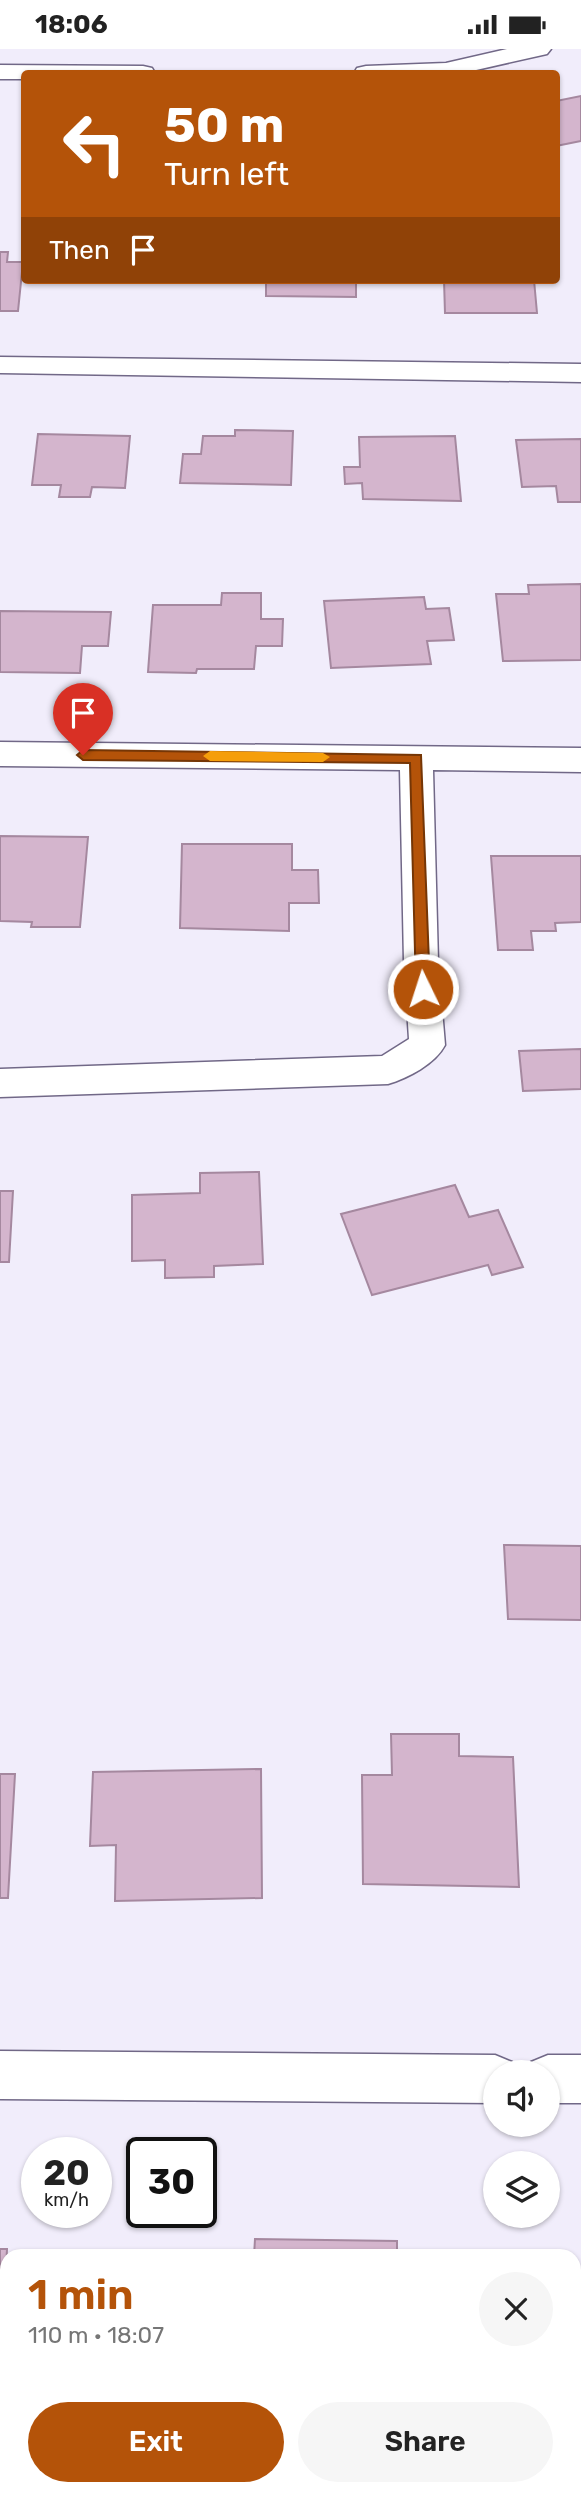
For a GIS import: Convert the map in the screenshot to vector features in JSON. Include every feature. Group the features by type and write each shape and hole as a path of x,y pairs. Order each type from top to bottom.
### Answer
{"street":[{"path":"446,70 540,49"},
{"path":"0,72 69,61 124,70"},
{"path":"0,365 581,373"},
{"path":"0,754 581,759"},
{"path":"0,1083 388,1070 427,1045 421,962 416,758"},
{"path":"0,2075 483,2079"},
{"path":"560,2079 581,2079"}],"building":[{"path":"581,96 581,141 560,145 560,100"},
{"path":"0,252 8,252 7,262 21,262 18,311 0,311"},
{"path":"266,284 356,284 356,297 266,296"},
{"path":"444,284 534,284 537,313 445,313"},
{"path":"235,430 293,431 291,485 180,483 183,454 201,454 203,436 235,436"},
{"path":"38,434 130,436 125,488 92,487 90,497 59,497 61,485 32,485"},
{"path":"455,436 461,501 363,499 362,483 345,484 344,467 360,467 359,437"},
{"path":"581,439 581,502 558,502 556,486 522,487 516,440"},
{"path":"581,584 581,660 503,661 496,594 529,594 528,585"},
{"path":"222,593 261,593 261,619 283,619 282,646 256,646 254,669 197,669 196,673 148,672 153,605 221,605"},
{"path":"424,597 426,609 449,608 454,640 427,641 431,664 331,668 324,601"},
{"path":"0,611 111,612 108,646 82,646 80,673 0,672"},
{"path":"0,836 88,837 80,927 31,927 32,922 0,921"},
{"path":"182,844 292,844 292,870 318,870 319,903 289,903 289,931 180,928"},
{"path":"491,856 581,856 581,922 555,923 556,931 531,931 533,950 498,950"},
{"path":"581,1049 581,1089 523,1091 519,1051"},
{"path":"259,1172 263,1264 214,1266 214,1277 165,1278 165,1260 132,1261 132,1195 200,1193 200,1173"},
{"path":"455,1185 469,1217 498,1210 523,1267 492,1275 488,1265 372,1295 341,1214"},
{"path":"0,1191 13,1191 9,1262 0,1262"},
{"path":"504,1545 581,1546 581,1620 508,1619"},
{"path":"391,1734 459,1734 459,1756 513,1757 519,1887 363,1884 362,1775 392,1775"},
{"path":"261,1769 262,1898 115,1901 116,1845 90,1846 93,1772"},
{"path":"0,1774 15,1774 8,1898 0,1898"},
{"path":"255,2239 397,2241 397,2249 254,2249"}],"slow traffic":[{"path":"210,756 323,757"}],"route":[{"path":"83,755 416,758 423,989"}]}
